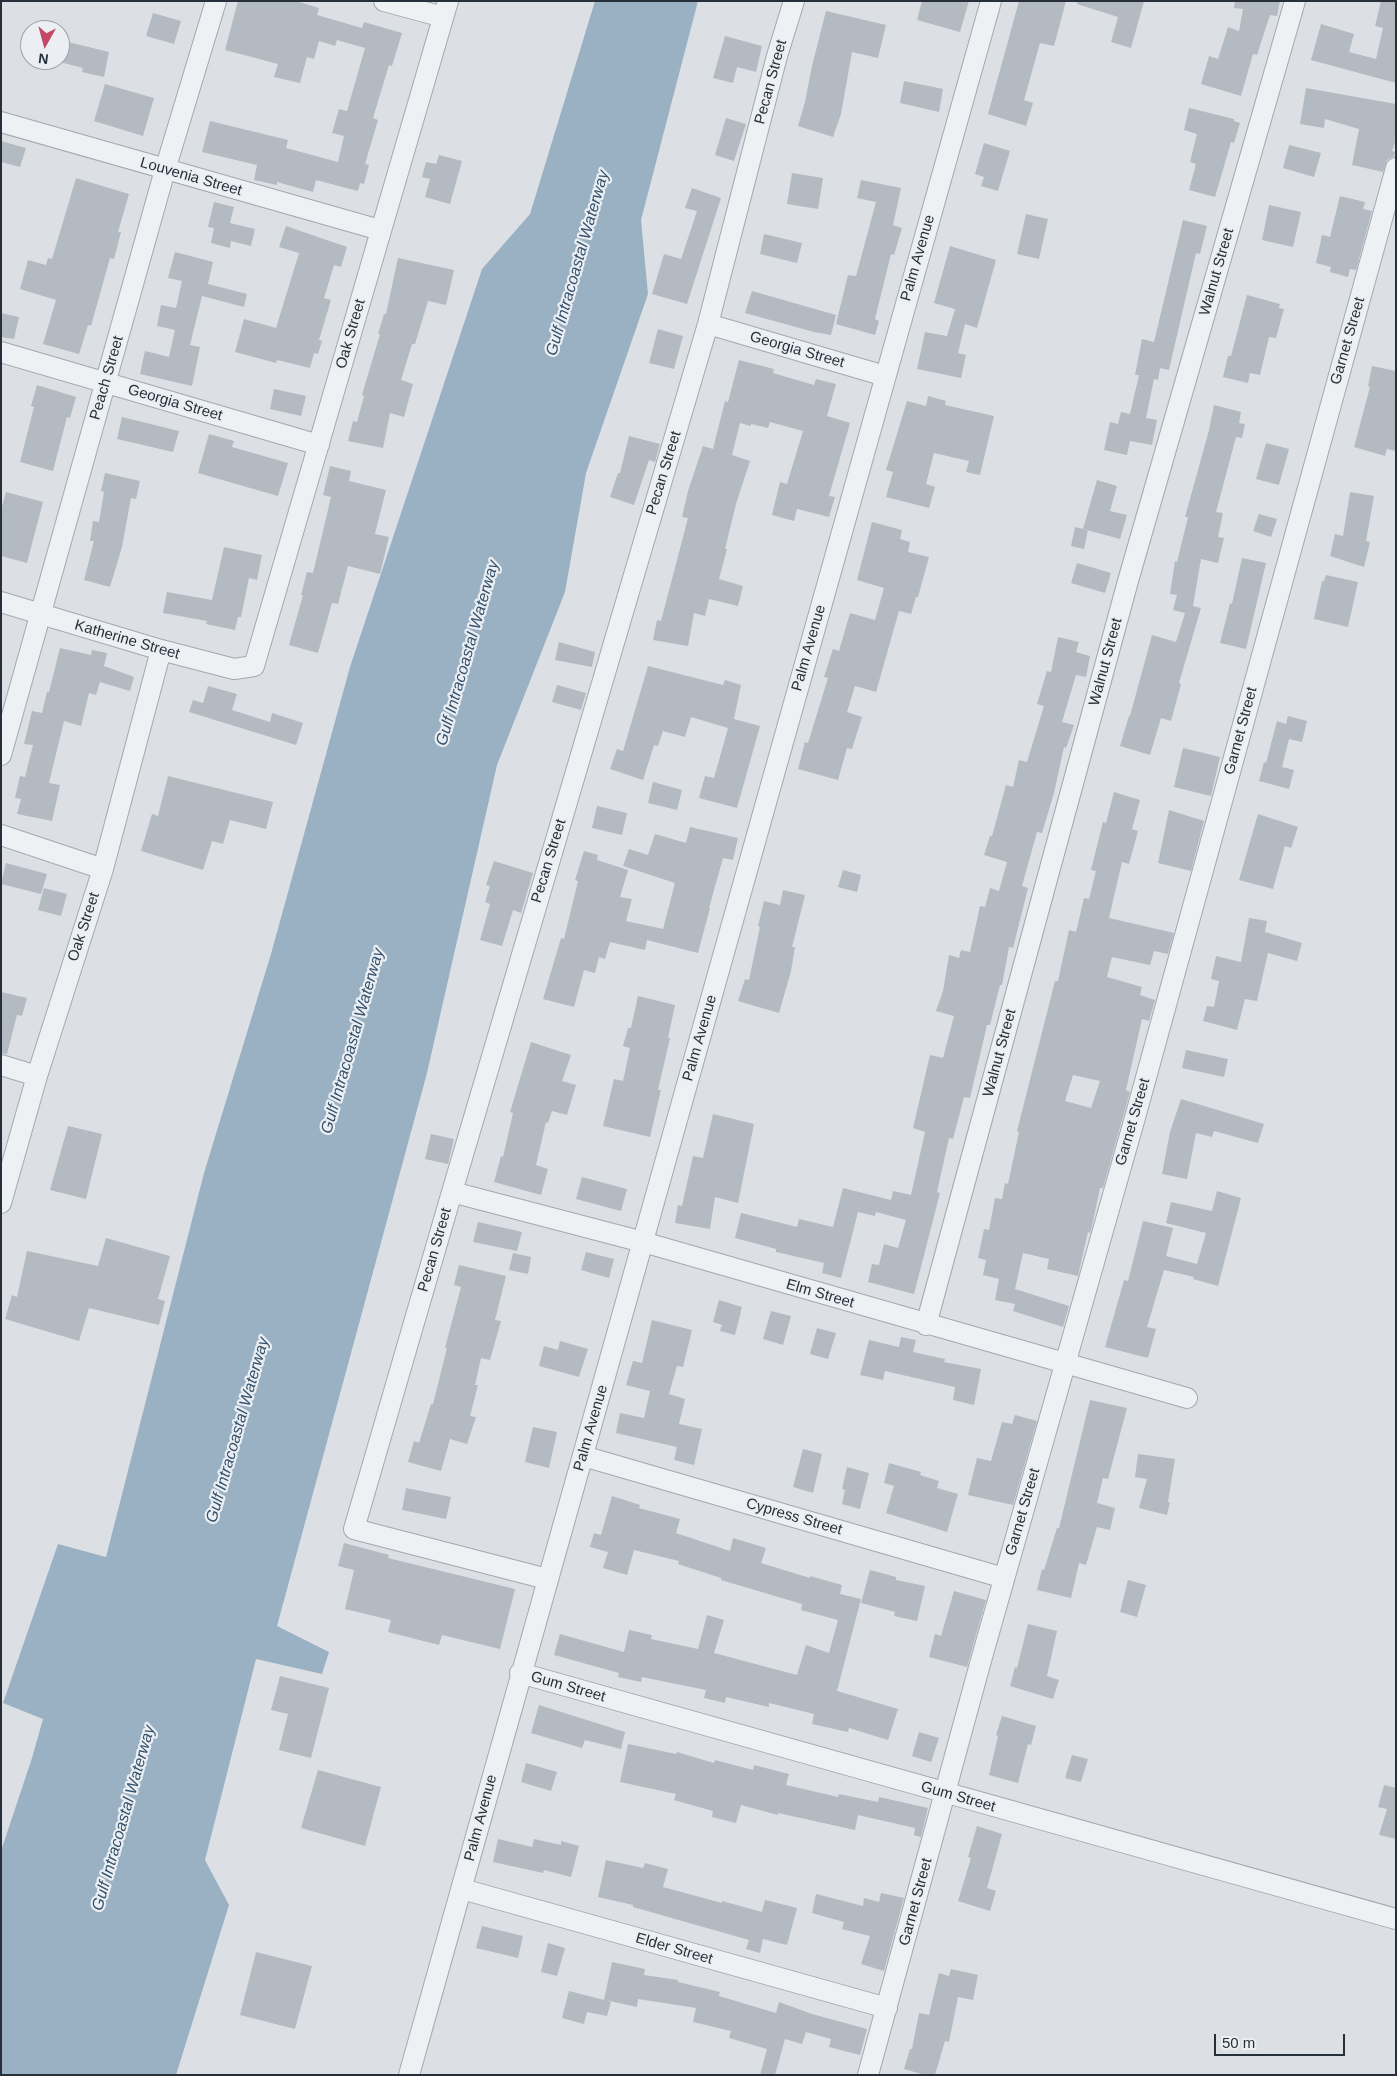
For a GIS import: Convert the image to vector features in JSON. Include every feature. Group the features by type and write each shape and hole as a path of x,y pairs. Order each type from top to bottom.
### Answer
{"street":[{"name":"Peach Street","path":"1,755 165,170 216,1"},
{"path":"384,1 445,9"},
{"name":"Pecan Street","path":"547,1579 354,1529 708,324 777,56 794,1"},
{"name":"Palm Avenue","path":"408,2075 462,1889 520,1673 583,1456 991,1"},
{"name":"Walnut Street","path":"926,1325 1128,581 1295,1"},
{"name":"Oak Street","path":"254,666 445,9"},
{"name":"Louvenia Street","path":"1,122 380,230"},
{"name":"Garnet Street","path":"868,2075 1004,1578 1136,1114 1396,168"},
{"name":"Georgia Street","path":"708,324 885,376"},
{"name":"Georgia Street","path":"1,352 319,445"},
{"name":"Katherine Street","path":"1,602 161,650 234,669 254,666"},
{"name":"Oak Street","path":"1,1202 37,1076 103,869 161,650"},
{"path":"1,835 103,869"},
{"path":"1,1065 37,1076"},
{"name":"Elm Street","path":"452,1192 643,1242 926,1325 1187,1398"},
{"name":"Cypress Street","path":"583,1456 1004,1578"},
{"name":"Gum Street","path":"520,1673 1396,1919"},
{"name":"Elder Street","path":"462,1889 887,2008"}],"water":[{"name":"Gulf Intracoastal Waterway","path":"595,1 698,1 641,220 648,294 586,473 565,592 497,765 427,1073 277,1626 329,1652 322,1674 256,1659 205,1860 229,1905 176,2075 1,2075 1,1851 43,1719 3,1703 58,1544 106,1557 204,1173 271,954 350,667 482,269 530,214"}],"building":[{"path":"238,1 296,1 319,8 317,15 362,28 364,22 402,33 392,66 389,65 373,118 378,120 365,164 369,165 364,184 360,183 358,191 316,180 313,192 277,182 277,185 254,180 257,165 202,152 210,121 288,140 286,148 338,162 344,136 332,133 339,109 347,111 365,48 337,40 335,46 319,41 314,59 307,57 300,83 274,77 278,64 225,50"},
{"path":"922,1 969,1 960,32 917,20"},
{"path":"1019,1 1066,1 1054,46 1040,43 1024,100 1033,103 1026,126 988,114"},
{"path":"1077,1 1144,1 1131,48 1111,42 1118,17 1077,4"},
{"path":"1235,1 1280,1 1277,16 1270,15 1257,55 1253,54 1241,96 1201,84 1209,56 1218,59 1228,27 1239,31 1243,9 1234,8"},
{"path":"1381,1 1396,1 1396,83 1311,60 1321,24 1354,34 1349,52 1376,59 1383,28 1375,26"},
{"path":"826,11 886,25 878,58 852,52 841,114 833,137 798,126"},
{"path":"153,13 181,21 174,44 146,36"},
{"path":"725,36 762,46 756,72 737,67 733,83 713,78"},
{"path":"70,42 109,52 104,77 82,72 83,68 70,65"},
{"path":"904,81 943,89 939,112 900,103"},
{"path":"105,84 154,98 143,136 94,121"},
{"path":"1306,88 1396,104 1396,139 1392,151 1395,152 1394,156 1387,160 1383,172 1352,165 1359,129 1325,119 1324,128 1300,124"},
{"path":"1189,108 1234,119 1234,121 1240,123 1234,143 1231,142 1215,197 1189,190 1196,164 1190,162 1197,134 1184,130"},
{"path":"726,118 746,124 734,161 715,155"},
{"path":"1,141 26,148 20,167 1,162"},
{"path":"984,143 1010,151 998,191 981,186 984,177 975,174"},
{"path":"1289,145 1321,153 1314,177 1283,168"},
{"path":"439,155 462,161 450,204 425,197 430,179 422,177 426,162 436,164"},
{"path":"792,173 823,178 818,209 787,204"},
{"path":"76,178 129,194 118,232 121,232 114,259 110,258 91,326 88,325 79,354 43,344 56,300 20,289 28,260 46,265 48,258 52,259"},
{"path":"861,180 901,188 893,225 902,228 894,255 891,254 875,319 879,321 875,335 836,324 848,275 856,276 876,202 857,198"},
{"path":"692,188 721,198 687,304 652,294 664,254 681,259 697,211 685,208"},
{"path":"1340,196 1365,202 1363,209 1372,211 1356,270 1350,269 1348,277 1330,272 1331,267 1316,263 1322,235 1330,237"},
{"path":"214,202 234,207 230,223 255,229 251,246 231,241 230,248 211,243 214,228 208,227"},
{"path":"1269,205 1301,212 1293,247 1262,240"},
{"path":"1026,214 1048,219 1039,259 1017,254"},
{"path":"1183,220 1207,226 1200,254 1196,253 1169,370 1160,368 1158,380 1154,379 1146,418 1157,420 1152,445 1130,441 1127,455 1104,450 1110,422 1118,424 1121,412 1130,414 1139,375 1135,375 1142,339 1154,342"},
{"path":"286,226 347,247 341,267 334,265 324,298 331,300 319,340 322,341 318,354 314,353 310,368 277,360 276,363 235,352 244,319 276,328 299,253 279,247"},
{"path":"764,234 802,243 797,263 760,254"},
{"path":"950,246 996,260 977,328 965,324 958,353 966,355 961,378 917,369 925,332 947,336 955,309 934,303"},
{"path":"175,252 213,262 208,284 247,294 244,307 202,296 190,345 200,347 192,386 140,374 145,351 169,357 175,330 157,326 161,305 176,308 182,281 168,278"},
{"path":"398,258 454,270 446,305 428,301 415,344 412,344 401,380 413,384 404,417 390,413 383,448 348,441 353,421 357,422 364,396 362,395 380,334 378,334 384,314 386,314"},
{"path":"752,291 836,315 831,335 745,313"},
{"path":"1247,295 1280,304 1279,308 1284,309 1276,338 1269,337 1260,375 1250,373 1248,383 1223,377 1228,356 1231,356"},
{"path":"1,313 19,317 14,339 1,337"},
{"path":"658,329 683,336 674,369 649,363"},
{"path":"739,360 774,369 773,373 814,385 816,379 836,384 827,416 850,423 829,496 835,497 829,517 797,509 794,521 772,515 780,482 787,484 803,431 770,422 768,428 740,423 732,455 750,461 736,504 719,579 743,586 738,606 709,599 705,616 694,613 688,646 653,640 657,620 661,621 688,518 682,517 688,491 703,446 713,449 725,401 728,402"},
{"path":"1372,366 1396,371 1396,451 1387,449 1385,456 1354,447 1370,387 1368,386"},
{"path":"37,385 76,397 70,418 67,417 53,471 20,462 34,407 31,406"},
{"path":"274,389 306,396 301,416 270,409"},
{"path":"928,396 946,401 945,405 994,416 980,475 966,472 969,461 934,453 926,484 935,487 929,508 886,497 893,472 886,470 907,401 926,406"},
{"path":"1214,405 1241,412 1239,423 1245,424 1242,438 1236,437 1216,512 1223,513 1218,537 1224,538 1218,563 1201,559 1193,606 1201,608 1179,683 1181,684 1171,721 1161,718 1150,755 1120,746 1152,635 1176,642 1185,613 1173,610 1177,595 1170,594 1175,561 1177,562 1188,517 1185,517"},
{"path":"122,417 179,431 173,452 117,439"},
{"path":"209,434 234,441 232,447 288,463 278,496 198,473"},
{"path":"629,436 660,444 655,462 649,460 634,505 610,497 618,473 620,473"},
{"path":"1266,443 1289,449 1279,485 1256,479"},
{"path":"330,466 351,471 349,481 386,490 375,534 389,537 380,574 348,566 338,604 332,603 318,653 289,645 303,595 301,595 307,572 313,573 331,497 323,495"},
{"path":"105,473 140,481 136,499 131,498 122,547 110,587 84,580 94,541 90,541 93,521 99,522 104,492 101,491"},
{"path":"1097,480 1117,486 1110,511 1127,515 1120,539 1083,529"},
{"path":"6,492 43,502 27,563 1,556 1,510"},
{"path":"1350,492 1374,496 1366,541 1370,542 1364,567 1330,556 1335,534 1343,536"},
{"path":"1259,514 1277,519 1271,537 1253,531"},
{"path":"872,522 902,530 900,539 910,542 908,552 929,557 918,597 916,597 911,614 899,611 876,692 855,686 847,712 862,717 852,749 847,748 838,780 798,769 805,742 808,743 828,678 824,677 833,649 839,651 850,613 875,620 884,588 857,580"},
{"path":"1075,527 1088,530 1084,549 1071,546"},
{"path":"224,547 262,555 257,580 249,578 241,617 238,617 235,630 206,624 207,621 163,613 167,592 212,600"},
{"path":"1242,558 1266,563 1246,649 1220,643 1230,603 1232,604"},
{"path":"1077,563 1111,573 1105,593 1071,583"},
{"path":"1326,575 1358,582 1348,627 1314,619 1322,581 1324,581"},
{"path":"1058,637 1079,642 1076,652 1090,656 1086,677 1076,675 1062,722 1074,725 1066,748 1064,747 1054,793 1042,833 1037,832 1022,886 1028,888 1013,948 1009,947 1002,985 1000,985 990,1025 987,1025 970,1098 964,1097 953,1139 949,1138 937,1192 940,1193 914,1294 868,1282 872,1264 879,1265 884,1244 898,1248 906,1220 876,1212 875,1216 858,1212 841,1278 822,1273 824,1263 776,1252 776,1249 735,1238 741,1213 797,1227 799,1219 833,1227 843,1188 891,1200 893,1191 911,1195 925,1132 913,1128 930,1055 943,1058 954,1016 936,1011 943,991 949,955 959,958 961,950 970,952 980,906 985,907 990,888 999,891 1007,862 984,855 990,836 992,836 1006,785 1013,787 1019,760 1027,762 1044,706 1037,704 1047,671 1051,672"},
{"path":"559,642 595,652 592,667 555,660"},
{"path":"60,648 91,655 92,650 107,653 104,666 134,677 130,691 100,682 96,695 89,693 81,726 64,721 49,783 60,785 52,821 17,814 21,799 15,798 20,776 25,777 33,745 24,744 32,711 42,713"},
{"path":"648,666 723,685 725,680 741,685 734,719 760,726 737,808 699,798 705,776 714,778 728,728 691,717 685,737 663,731 658,746 654,745 643,780 610,769 617,749 623,751"},
{"path":"557,685 586,693 581,710 552,702"},
{"path":"208,686 237,694 232,710 270,722 272,713 303,723 296,745 189,712 193,700 203,703"},
{"path":"1288,716 1307,721 1302,742 1289,739 1282,767 1294,770 1289,789 1259,781 1264,762 1266,763 1277,721 1286,724"},
{"path":"1183,748 1220,757 1211,796 1174,787"},
{"path":"168,776 273,802 266,829 230,820 223,844 212,841 203,870 141,851 152,814 158,816"},
{"path":"653,782 682,790 677,810 648,803"},
{"path":"1114,792 1140,800 1132,829 1138,831 1129,864 1122,862 1109,918 1174,933 1168,954 1154,951 1150,965 1112,957 1107,977 1142,987 1140,995 1155,1000 1149,1021 1142,1019 1126,1090 1130,1092 1103,1188 1100,1188 1078,1276 1047,1269 1049,1259 1023,1253 1015,1289 1069,1306 1063,1327 1013,1311 1015,1304 995,1300 999,1279 983,1275 986,1260 978,1258 984,1229 989,1230 995,1198 1002,1199 1005,1183 1008,1184 1019,1132 1017,1131 1055,981 1058,981 1069,930 1076,932 1084,898 1089,899 1096,871 1091,870 1103,822 1106,823","holes":["1073,1075 1100,1081 1091,1108 1065,1101"]},
{"path":"597,806 627,813 622,835 592,828"},
{"path":"1169,810 1204,821 1191,871 1158,863"},
{"path":"1258,814 1298,827 1291,848 1285,846 1273,889 1239,880"},
{"path":"690,827 738,838 733,860 723,858 698,953 647,940 645,950 610,942 605,959 599,957 595,973 584,970 574,1007 543,999 561,938 564,939 578,881 575,880 584,851 598,855 597,860 628,870 620,897 632,899 626,921 663,929 675,883 623,866 629,849 648,855 655,834 686,843"},
{"path":"494,861 533,873 521,913 513,910 502,946 480,940 490,904 485,902 490,886 486,885"},
{"path":"6,863 47,874 41,894 1,884"},
{"path":"843,870 861,875 857,892 838,887"},
{"path":"44,888 67,894 61,916 38,910"},
{"path":"783,890 805,895 792,947 795,947 791,971 779,1013 738,1001 745,979 749,980 764,901 780,905"},
{"path":"1249,918 1267,921 1265,932 1302,943 1297,961 1268,953 1257,1001 1245,999 1237,1030 1203,1021 1207,1006 1214,1007 1219,981 1211,979 1216,956 1241,962"},
{"path":"1,992 27,998 22,1016 17,1015 7,1054 1,1053"},
{"path":"638,996 675,1005 668,1038 670,1038 658,1090 661,1090 650,1137 603,1126 614,1079 623,1081 630,1048 623,1046 628,1028 631,1028"},
{"path":"531,1042 571,1055 562,1081 576,1085 567,1115 552,1111 548,1123 546,1122 536,1165 548,1169 541,1195 494,1182 501,1156 503,1157 513,1113 510,1112"},
{"path":"1186,1050 1228,1059 1224,1077 1182,1068"},
{"path":"1181,1099 1264,1124 1258,1143 1214,1131 1212,1137 1196,1133 1187,1179 1162,1174 1170,1132"},
{"path":"713,1114 754,1124 738,1203 715,1197 710,1229 675,1223 678,1205 682,1206 693,1156 703,1158"},
{"path":"68,1126 102,1134 86,1199 50,1190"},
{"path":"431,1134 454,1139 448,1164 425,1159"},
{"path":"582,1177 627,1189 621,1211 576,1199"},
{"path":"1217,1191 1241,1198 1218,1286 1193,1279 1194,1277 1164,1270 1147,1327 1156,1329 1148,1358 1105,1347 1124,1280 1128,1281 1143,1221 1173,1228 1166,1256 1197,1264 1206,1233 1166,1223 1171,1202 1212,1211"},
{"path":"478,1222 522,1232 517,1251 473,1242"},
{"path":"106,1238 170,1256 158,1299 165,1301 159,1325 89,1308 79,1341 5,1319 12,1295 17,1297 27,1251 98,1266"},
{"path":"586,1252 614,1259 609,1278 581,1270"},
{"path":"513,1253 531,1257 528,1274 509,1270"},
{"path":"459,1265 506,1276 495,1320 501,1321 490,1360 481,1358 475,1385 478,1385 470,1416 476,1417 467,1444 450,1439 441,1471 408,1462 414,1441 419,1443 431,1404 433,1404 461,1287 454,1285"},
{"path":"719,1300 742,1307 735,1335 720,1331 722,1325 713,1322"},
{"path":"771,1311 791,1316 783,1345 763,1339"},
{"path":"652,1320 692,1330 683,1367 677,1366 669,1394 685,1399 679,1424 702,1429 694,1465 674,1460 677,1447 616,1433 620,1413 644,1418 650,1391 626,1385 633,1361 642,1363"},
{"path":"817,1328 836,1333 828,1359 810,1354"},
{"path":"901,1337 916,1340 913,1352 945,1359 944,1362 981,1369 974,1405 953,1400 955,1387 885,1371 883,1380 860,1375 869,1340 899,1347"},
{"path":"560,1341 588,1349 579,1377 539,1366 544,1346 558,1350"},
{"path":"1090,1400 1127,1408 1108,1479 1103,1478 1097,1503 1115,1508 1110,1530 1097,1527 1086,1565 1079,1563 1071,1598 1037,1590 1042,1569 1044,1570 1057,1528 1059,1528"},
{"path":"1015,1415 1037,1421 1013,1505 968,1495 977,1458 991,1461 1002,1422 1012,1424"},
{"path":"533,1427 557,1432 549,1468 525,1462"},
{"path":"803,1449 822,1454 813,1493 793,1487"},
{"path":"1138,1454 1175,1459 1167,1515 1139,1508 1147,1479 1135,1477"},
{"path":"889,1463 921,1472 920,1475 939,1481 937,1488 958,1494 947,1532 886,1513 894,1486 884,1483"},
{"path":"847,1467 869,1473 860,1509 842,1504 845,1490 842,1489"},
{"path":"406,1488 451,1497 446,1519 402,1510"},
{"path":"612,1496 640,1505 639,1508 680,1519 676,1533 730,1551 733,1538 766,1548 761,1563 810,1578 810,1576 842,1585 840,1594 861,1599 837,1691 898,1709 888,1740 849,1728 848,1732 812,1724 814,1714 769,1703 769,1707 726,1697 725,1703 704,1698 706,1690 642,1677 641,1682 618,1677 619,1673 554,1655 560,1634 624,1652 629,1630 652,1635 651,1639 698,1649 707,1615 724,1620 714,1653 797,1675 806,1645 829,1653 838,1620 801,1610 802,1604 721,1580 721,1578 678,1564 679,1561 634,1550 627,1575 603,1568 608,1552 590,1547 594,1533 601,1535"},
{"path":"344,1543 389,1555 388,1558 515,1589 500,1649 442,1635 439,1645 388,1632 391,1620 345,1609 354,1570 338,1566"},
{"path":"870,1570 896,1577 896,1580 925,1586 917,1621 894,1616 895,1612 861,1603"},
{"path":"1128,1580 1146,1585 1137,1617 1120,1612"},
{"path":"954,1591 986,1600 967,1667 929,1657 935,1634 941,1636"},
{"path":"1028,1624 1057,1631 1047,1676 1059,1680 1053,1699 1010,1686 1015,1667 1017,1668"},
{"path":"280,1676 329,1688 311,1758 279,1750 288,1714 271,1710"},
{"path":"539,1705 625,1732 621,1749 585,1740 582,1748 531,1733"},
{"path":"1002,1716 1036,1726 1031,1745 1028,1744 1018,1783 989,1775 998,1736 996,1735"},
{"path":"919,1732 939,1738 931,1762 912,1756"},
{"path":"628,1744 676,1754 677,1752 714,1763 715,1760 753,1770 754,1765 789,1774 786,1785 838,1797 839,1794 878,1802 879,1797 928,1808 921,1837 914,1835 915,1828 858,1815 855,1830 778,1813 778,1815 741,1805 736,1823 712,1817 713,1811 674,1800 676,1794 620,1782"},
{"path":"1072,1755 1088,1759 1081,1782 1065,1778"},
{"path":"526,1763 557,1772 551,1791 521,1782"},
{"path":"318,1770 381,1787 365,1846 301,1828"},
{"path":"1384,1785 1396,1788 1396,1839 1379,1835 1387,1809 1378,1807"},
{"path":"977,1826 1002,1834 987,1888 996,1891 990,1911 958,1901 971,1858 968,1857"},
{"path":"498,1839 532,1847 534,1839 561,1845 561,1841 579,1846 571,1877 544,1870 543,1873 493,1862"},
{"path":"606,1860 643,1868 645,1863 668,1869 663,1887 722,1903 722,1901 762,1912 765,1900 797,1908 787,1945 763,1939 760,1953 746,1949 749,1940 633,1907 633,1905 598,1897"},
{"path":"881,1893 904,1898 884,1971 861,1964 870,1936 842,1929 844,1922 812,1913 816,1894 863,1906 864,1898 879,1902"},
{"path":"482,1926 523,1936 518,1958 476,1948"},
{"path":"548,1943 565,1948 557,1976 541,1972"},
{"path":"256,1952 312,1966 295,2029 240,2015"},
{"path":"612,1962 645,1969 644,1975 678,1980 678,1982 720,1992 719,1996 776,2013 779,2002 812,2014 867,2029 860,2055 829,2047 831,2039 806,2032 802,2044 785,2039 775,2075 760,2075 767,2049 729,2038 731,2031 693,2022 696,2008 638,1999 637,2007 605,2000 611,2002 607,2016 587,2012 584,2024 562,2018 569,1991 604,2000"},
{"path":"951,1969 978,1975 973,2000 958,1997 949,2042 945,2041 935,2075 925,2075 904,2069 910,2049 912,2049 919,2013 929,2015 939,1973 949,1976"}]}
